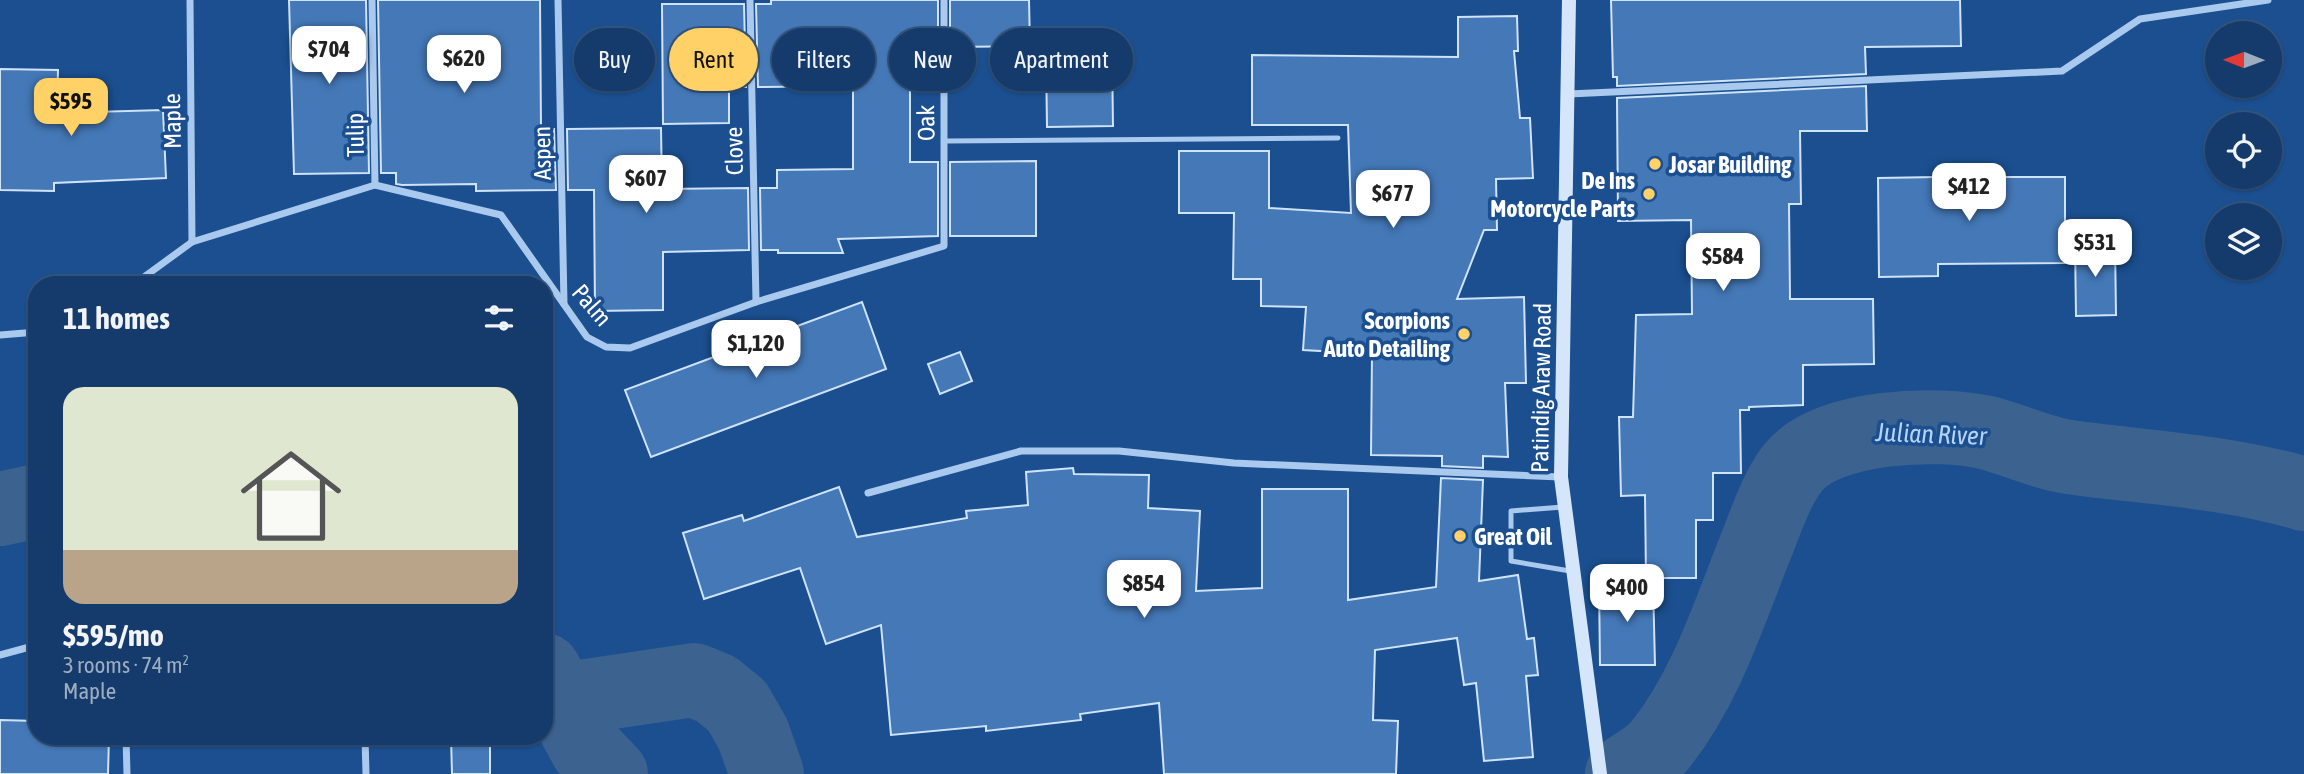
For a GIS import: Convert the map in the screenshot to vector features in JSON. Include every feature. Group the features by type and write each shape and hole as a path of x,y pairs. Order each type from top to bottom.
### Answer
{"main road":[{"name":"Patindig Araw Road","path":"1569,0 1561,477 1600,774"}],"street":[{"name":"Maple","path":"190,0 192,242"},
{"name":"Tulip","path":"372,0 375,186"},
{"name":"Aspen","path":"558,0 564,305"},
{"name":"Clove","path":"750,0 756,302"},
{"name":"Oak","path":"944,0 944,246"},
{"path":"1569,94 2062,71 2140,19 2268,0"},
{"name":"Palm","path":"145,276 192,242 375,186 502,215 544,276"},
{"name":"Palm","path":"553,289 587,337 606,347 630,348 756,302 944,246"},
{"path":"0,335 28,333"},
{"path":"868,493 1021,451 1119,451 1234,463 1561,477"},
{"path":"0,656 28,648"},
{"path":"127,745 127,774"},
{"path":"365,745 366,774"}],"lane":[{"path":"946,141 1338,138"},
{"path":"1565,507 1511,511 1511,561 1573,571"}],"building":[{"path":"289,0 366,0 369,173 294,174"},
{"path":"378,0 540,0 541,129 554,129 556,190 476,191 476,184 402,185 396,184 396,173 381,173"},
{"path":"771,0 938,0 938,28 889,28 889,91 910,91 910,162 938,162 938,236 838,239 843,253 778,253 778,250 761,250 760,188 777,188 777,170 853,169 853,91 875,91 875,28 772,28 772,87 758,87 756,4 771,4"},
{"path":"950,0 1029,0 1030,28 990,28 990,46 976,47 976,28 950,28"},
{"path":"1611,0 1960,0 1961,46 1865,47 1866,74 1617,86 1617,77 1613,77"},
{"path":"662,4 744,4 745,28 669,28 669,91 729,91 729,123 663,124"},
{"path":"1517,16 1518,51 1514,51 1520,118 1530,118 1533,178 1496,179 1497,230 1484,230 1457,299 1524,297 1526,383 1505,383 1508,457 1483,456 1483,468 1442,466 1442,456 1371,455 1372,354 1303,350 1306,307 1261,306 1261,279 1233,279 1234,213 1179,213 1179,151 1269,151 1269,208 1351,213 1348,125 1252,125 1252,55 1458,57 1458,17"},
{"path":"0,69 58,70 57,113 163,110 166,178 54,183 54,191 0,190"},
{"path":"1866,86 1867,131 1800,131 1801,204 1789,204 1790,299 1873,299 1874,364 1803,365 1803,405 1749,407 1749,410 1740,410 1741,473 1713,473 1713,520 1696,520 1696,578 1646,578 1645,495 1621,496 1619,417 1633,417 1636,315 1692,314 1691,220 1618,221 1617,98"},
{"path":"1046,91 1113,91 1113,126 1047,127"},
{"path":"661,128 662,189 748,188 749,250 663,252 663,310 595,311 594,190 568,190 567,129"},
{"path":"1036,161 1036,236 950,236 950,162"},
{"path":"2065,177 2065,263 1938,264 1938,276 1879,277 1878,178"},
{"path":"2075,243 2115,243 2116,315 2076,316"},
{"path":"862,302 886,369 651,457 625,390"},
{"path":"960,352 972,381 940,394 928,364"},
{"path":"1073,468 1074,474 1149,475 1148,508 1200,511 1196,591 1262,588 1262,489 1348,489 1348,600 1436,587 1441,478 1483,480 1479,581 1518,575 1527,639 1534,638 1538,675 1526,676 1533,757 1484,761 1476,683 1464,685 1457,638 1375,650 1373,720 1398,721 1396,774 1164,774 1159,703 1080,714 1081,720 986,731 986,726 891,735 881,625 826,644 800,568 704,599 683,533 742,515 744,521 839,487 857,537 967,518 966,511 1028,505 1026,472"},
{"path":"1653,583 1655,665 1600,665 1599,584"},
{"path":"0,720 28,721 28,745 109,745 108,774 0,774"},
{"path":"451,745 490,745 490,774 452,774"}],"waterway":[{"name":"Julian River","path":"1622,774 1656,749 1691,699 1726,623 1781,486 1792,469 1808,454 1830,443 1884,430 1941,427 1967,429 2059,455 2217,475 2304,494"},
{"name":"Julian River","path":"0,509 28,503"},
{"path":"559,700 694,680 716,689 737,706 753,734 767,774"},
{"name":"Julian River","path":"553,687 587,749 611,774"}],"place":[{"name":"Josar Building","path":"1655,164"},
{"name":"De Ins Motorcycle Parts","path":"1649,194"},
{"name":"Scorpions Auto Detailing","path":"1464,334"},
{"name":"Great Oil","path":"1460,536"}]}
